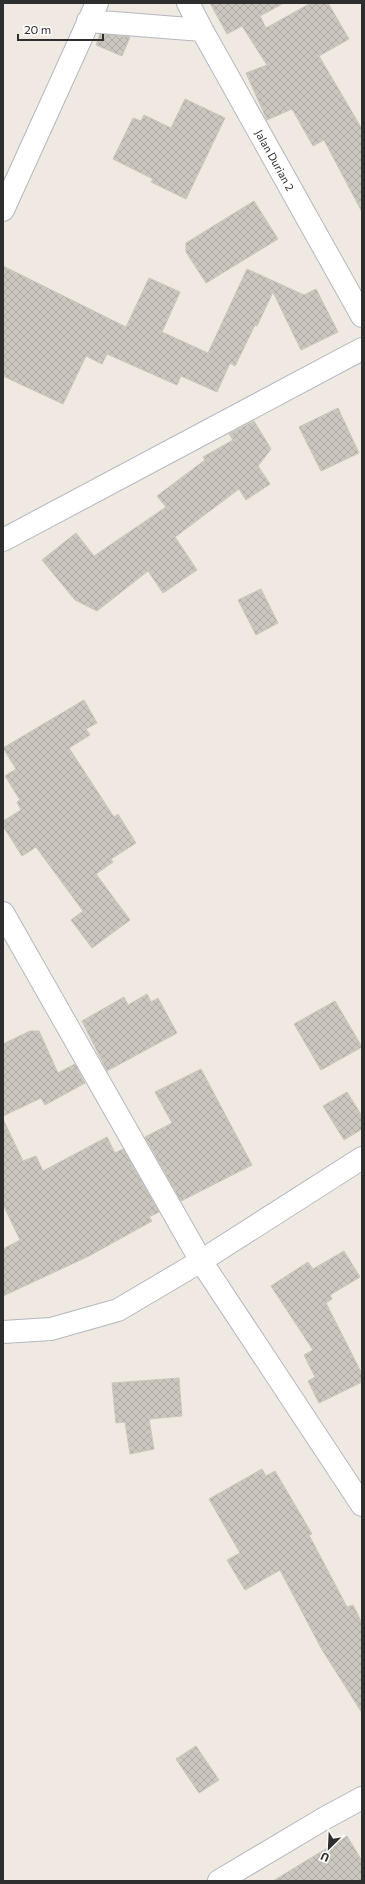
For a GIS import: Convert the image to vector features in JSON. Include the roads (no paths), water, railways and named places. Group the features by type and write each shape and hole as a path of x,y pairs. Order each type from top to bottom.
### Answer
{"street":[{"name":"Jalan Durian 2","path":"188,3 362,316"},
{"path":"3,210 92,12 202,30"},
{"path":"3,540 362,349"},
{"path":"3,913 200,1261 362,1505"},
{"path":"3,1332 51,1330 118,1310 200,1261 362,1158"},
{"path":"219,1881 325,1818 362,1798"}]}
